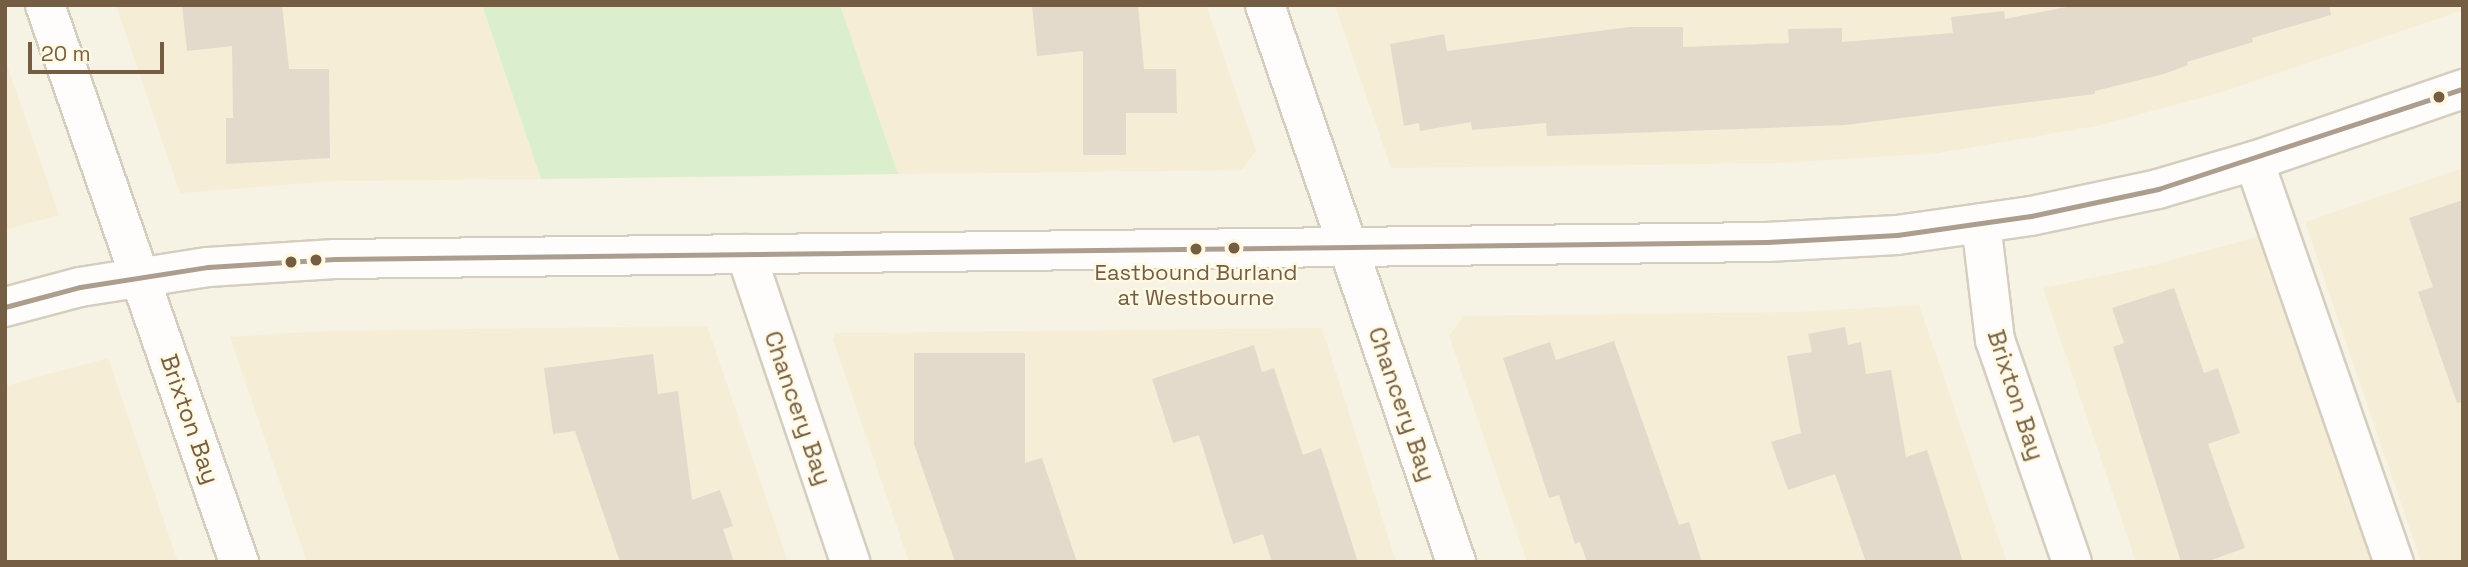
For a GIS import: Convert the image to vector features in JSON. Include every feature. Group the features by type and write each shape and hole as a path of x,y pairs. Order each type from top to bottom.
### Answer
{"street":[{"name":"Brixton Bay","path":"45,5 239,562"},
{"name":"Chancery Bay","path":"1265,5 1457,562"},
{"path":"5,307 80,287 208,267 335,259 1767,242 1897,234 1981,223 2158,189 2254,161 2463,89"},
{"path":"2254,161 2394,562"},
{"name":"Brixton Bay","path":"1981,223 1995,340 2071,562"},
{"name":"Chancery Bay","path":"746,254 850,562"}],"shaded area":[{"path":"116,5 482,5 541,179 333,181 180,193"},
{"path":"840,5 1206,5 1256,151 1242,170 898,174"},
{"path":"1335,5 2463,5 2463,10 2222,92 2096,126 1938,153 1778,163 1391,168"},
{"path":"5,59 59,215 5,230"},
{"path":"2463,168 2463,562 2421,562 2305,222"},
{"path":"2264,235 2376,562 2136,562 2043,288 2154,265"},
{"path":"1919,305 2007,562 1527,562 1449,336 1463,316 1799,312"},
{"path":"707,326 788,562 307,562 230,337 324,331"},
{"path":"1322,328 1396,562 909,562 833,339 836,333"},
{"path":"108,358 178,562 5,562 5,386"}],"green space":[{"path":"482,5 840,5 898,174 541,179"}],"building":[{"path":"182,5 282,5 289,69 329,69 330,158 226,164 226,118 233,118 232,46 187,51"},
{"path":"1032,5 1138,5 1144,69 1176,69 1177,113 1126,113 1126,155 1083,155 1083,51 1037,56"},
{"path":"2077,5 2329,5 2331,15 2252,38 2253,42 2187,62 2188,65 2164,74 2095,91 2095,94 1845,125 1547,136 1546,123 1472,130 1471,122 1420,131 1419,123 1404,126 1390,44 1444,34 1447,51 1629,27 1683,27 1683,47 1789,43 1788,29 1842,28 1842,42 1953,33 1951,17 2004,11 2005,19"},
{"path":"2463,200 2463,402 2457,403 2418,292 2433,287 2409,218"},
{"path":"2174,288 2204,373 2218,368 2240,433 2208,444 2245,548 2206,562 2181,562 2113,347 2124,343 2112,308"},
{"path":"1845,327 1848,345 1861,342 1866,374 1891,370 1906,457 1927,450 1963,562 1866,562 1835,474 1788,490 1771,442 1801,433 1787,356 1812,352 1808,334"},
{"path":"1614,341 1679,525 1689,522 1702,562 1587,562 1580,542 1575,544 1559,495 1549,498 1503,358 1550,342 1556,360"},
{"path":"1254,345 1262,372 1274,368 1303,455 1321,448 1358,562 1272,562 1263,534 1233,544 1199,435 1173,443 1152,379"},
{"path":"914,353 1025,353 1025,463 1042,458 1077,562 955,562 914,444"},
{"path":"653,354 658,394 678,391 692,500 720,490 733,526 723,529 734,562 620,562 575,431 553,434 544,368"}],"transit line":[{"path":"5,307 80,287 208,267 335,259 1767,242 1897,235 2031,216 2158,189 2463,89"}],"place":[{"name":"Eastbound Burland at Westbourne","path":"1196,249"}]}
